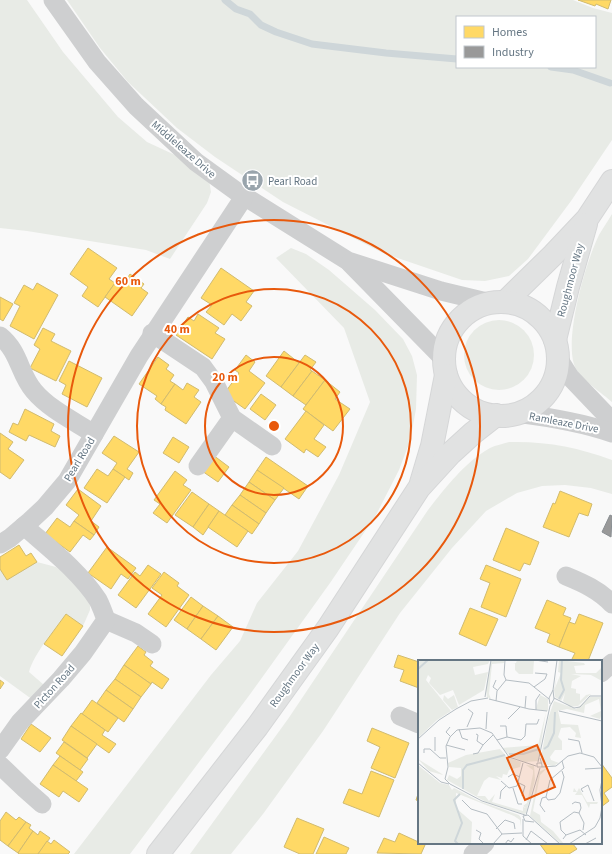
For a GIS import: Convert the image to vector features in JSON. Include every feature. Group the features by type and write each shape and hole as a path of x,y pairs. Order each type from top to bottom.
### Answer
{"main road":[{"name":"Roughmoor Way","path":"498,303 553,255 587,219 612,181"},
{"name":"Roughmoor Way","path":"158,854 257,727 328,628 420,488 451,453 473,433 506,414 523,411 536,403 547,392 556,376 556,349 570,280 587,219"},
{"name":"Roughmoor Way","path":"420,488 432,446 445,367 446,343 453,327 465,314 481,305 498,303 517,304 533,312 546,324 556,349"},
{"path":"445,367 453,389 463,401 476,410 506,414"}],"street":[{"name":"Middleleaze Drive","path":"53,0 97,62 136,106 196,162 244,196 348,261 434,289 498,303"},
{"name":"Pearl Road","path":"0,544 10,538 45,507 67,481 152,333 244,196"},
{"name":"Middleleaze Drive","path":"348,261 445,367"},
{"path":"152,333 203,367 214,382 232,418 272,446"},
{"path":"0,336 15,354 28,382 34,391 51,406 94,434"},
{"name":"Ramleaze Drive","path":"556,349 570,377 612,421"},
{"name":"Ramleaze Drive","path":"506,414 553,418 583,424 612,433"},
{"path":"198,466 232,418"},
{"path":"24,526 60,558 87,586 99,602 106,620 136,633 152,644"},
{"path":"566,576 587,585 602,594 612,604"},
{"name":"Picton Road","path":"0,750 20,722 61,679 83,653 106,620"},
{"path":"602,672 612,663"},
{"path":"400,716 418,724"},
{"path":"0,765 42,804"},
{"path":"472,854 484,844"}],"shaded area":[{"path":"0,0 27,0 63,52 118,117 147,142 188,161 209,180 211,192 207,203 170,259 146,250 0,228"},
{"path":"67,0 573,0 593,8 612,13 612,140 571,201 528,259 509,276 485,281 462,280 383,253 283,202 215,157 177,128 128,82 100,48"},
{"path":"612,214 612,402 587,382 576,369 572,357 572,341 577,302 582,282 599,235"},
{"path":"291,248 306,254 329,270 375,310 403,339 412,356 417,375 416,409 410,441 399,470 376,515 330,583 248,697 130,854 74,854 211,675 240,641 257,603 298,551 339,475 370,402 344,328 276,258"},
{"path":"499,320 512,323 524,330 531,342 534,355 531,368 524,380 512,387 499,390 486,387 474,380 467,368 464,355 467,342 474,330 486,323"},
{"path":"509,442 549,444 574,448 612,460 612,494 591,488 565,485 542,486 517,493 486,511 452,548 400,613 323,731 263,814 231,854 190,854 288,719 428,510 456,476 472,460 490,448"},
{"path":"37,562 56,567 79,586 90,599 90,610 83,626 66,614 40,650 29,672 44,685 33,700 0,676 0,569"}],"building: Homes":[{"path":"578,0 611,0 608,9 596,4 595,6"},
{"path":"88,248 117,268 109,279 115,283 98,307 82,296 88,287 70,274"},
{"path":"221,268 254,291 246,302 252,306 241,321 232,314 224,325 206,312 212,305 201,298"},
{"path":"130,274 144,284 141,288 148,293 132,316 105,297 115,283 121,288"},
{"path":"37,283 58,295 34,339 10,326 20,306 14,303 24,285 33,290"},
{"path":"0,297 13,304 3,321 0,319"},
{"path":"198,314 219,328 215,333 225,339 212,359 176,335 188,317 194,321"},
{"path":"43,328 55,334 51,341 71,351 56,381 30,368 40,349 34,345"},
{"path":"284,351 299,363 281,387 266,376"},
{"path":"246,355 255,362 249,371 265,383 245,409 224,394 239,373 235,370"},
{"path":"305,355 316,362 310,370 312,371 293,396 281,387"},
{"path":"158,357 169,365 166,369 174,375 170,381 175,384 161,404 155,399 157,396 139,384"},
{"path":"69,361 102,378 87,407 62,394 66,385 59,381"},
{"path":"312,371 325,380 306,405 293,396"},
{"path":"325,380 340,392 335,399 350,409 333,431 303,409"},
{"path":"187,383 199,390 194,397 201,402 186,424 165,410 166,407 161,404 175,384 183,390"},
{"path":"261,394 276,405 265,420 250,409"},
{"path":"25,409 54,424 51,431 60,436 55,447 29,435 26,441 9,432 13,423 18,425"},
{"path":"306,411 324,425 314,439 326,447 318,457 306,449 304,453 285,439"},
{"path":"0,433 13,442 8,449 24,460 10,479 0,472"},
{"path":"114,436 139,452 127,469 133,473 129,480 113,469 117,463 102,453"},
{"path":"173,437 189,447 179,463 163,453"},
{"path":"213,455 229,467 218,482 202,471"},
{"path":"266,457 308,486 299,499 257,470"},
{"path":"97,469 108,476 113,469 125,477 107,503 84,488"},
{"path":"257,470 284,488 275,500 249,482"},
{"path":"175,471 187,480 183,485 191,490 167,523 153,513 160,504 154,500"},
{"path":"249,482 275,500 266,513 240,495"},
{"path":"78,489 101,506 91,521 99,527 94,535 74,521 79,515 66,505"},
{"path":"560,491 592,504 588,516 579,513 569,537 543,527 553,503 555,504"},
{"path":"192,492 209,504 193,527 175,515"},
{"path":"240,495 266,513 259,524 232,505"},
{"path":"209,504 219,511 203,535 193,527"},
{"path":"232,505 259,524 252,534 225,515"},
{"path":"219,511 248,531 237,547 208,527"},
{"path":"57,518 70,527 74,521 94,535 90,540 83,535 70,552 45,534"},
{"path":"506,528 539,542 530,565 524,563 520,571 493,560"},
{"path":"19,545 26,556 31,553 37,562 7,580 0,569 0,557"},
{"path":"107,547 136,568 128,579 121,574 111,589 88,573"},
{"path":"148,565 161,574 136,608 118,595 135,572 140,576"},
{"path":"486,565 521,579 506,617 481,607 490,583 480,579"},
{"path":"164,572 179,583 177,586 189,595 166,627 148,614 162,595 152,588"},
{"path":"191,597 203,606 187,629 174,620"},
{"path":"547,600 566,608 563,615 571,618 559,647 547,642 550,634 535,628"},
{"path":"203,606 218,616 201,639 187,629"},
{"path":"470,608 498,619 486,646 459,634"},
{"path":"66,614 83,626 62,656 44,644"},
{"path":"579,614 603,623 588,660 572,660 575,653 559,647 569,622 575,624"},
{"path":"218,616 233,627 216,650 201,639"},
{"path":"138,646 146,652 144,655 153,662 150,666 169,679 162,689 152,682 151,684 124,665"},
{"path":"398,655 418,662 418,688 400,681 404,670 394,667"},
{"path":"124,665 151,684 141,697 115,679"},
{"path":"115,679 141,697 133,709 106,690"},
{"path":"0,680 4,683 0,689"},
{"path":"106,690 133,709 124,722 97,703"},
{"path":"92,700 118,718 108,732 82,714"},
{"path":"81,713 105,730 102,735 116,744 109,753 71,726"},
{"path":"31,724 51,738 40,752 21,739"},
{"path":"71,726 97,744 87,758 62,740"},
{"path":"372,728 409,743 395,778 371,768 380,747 367,741"},
{"path":"64,742 88,759 80,770 56,753"},
{"path":"60,756 83,772 76,781 53,765"},
{"path":"602,764 612,778 612,787 604,793 609,801 602,806"},
{"path":"53,765 88,789 79,802 63,791 59,797 40,784"},
{"path":"371,771 394,780 379,817 343,803 349,789 362,794"},
{"path":"6,812 16,820 19,817 26,822 8,846 0,840 0,821"},
{"path":"297,818 324,829 313,854 300,854 284,847"},
{"path":"26,822 31,825 29,828 33,831 18,853 8,846"},
{"path":"33,831 38,835 40,831 50,838 38,854 19,854 18,853"},
{"path":"399,833 418,842 418,844 425,845 421,854 377,853 384,838 395,842"},
{"path":"324,837 349,848 346,854 316,854"},
{"path":"54,840 70,852 68,854 38,854 47,841 51,844"},
{"path":"540,844 573,844 577,849 569,854 547,854"}],"building: Industry":[{"path":"610,515 612,516 611,537 602,532"}],"waterway":[{"path":"225,0 236,9 250,14 261,25 276,32 312,44 386,53 456,59"},
{"path":"558,68 573,70 610,83"}],"place":[{"name":"Pearl Road","path":"253,181"}]}
